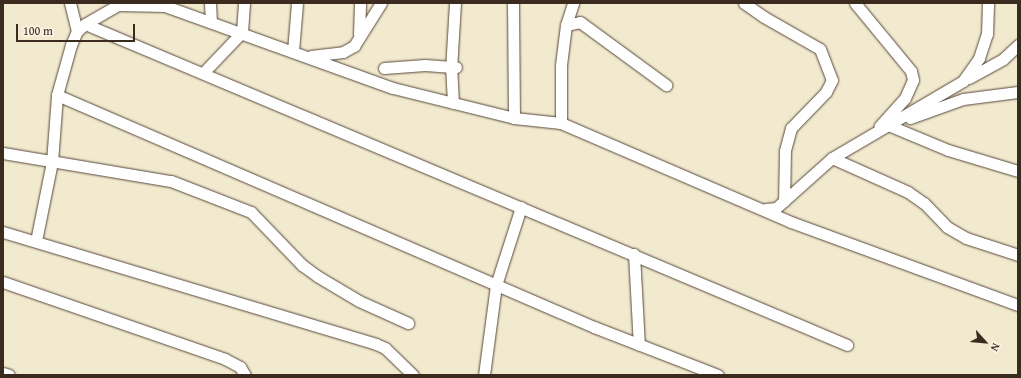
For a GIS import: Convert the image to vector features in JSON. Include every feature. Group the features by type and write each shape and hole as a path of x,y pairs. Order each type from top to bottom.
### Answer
{"street":[{"path":"70,3 81,27 203,73 847,345"},
{"path":"210,3 211,22"},
{"path":"203,73 242,32 244,3"},
{"path":"293,51 296,3"},
{"path":"359,34 360,3"},
{"path":"309,57 343,52 354,46 359,34 381,3"},
{"path":"453,103 455,3"},
{"path":"513,3 514,118"},
{"path":"744,3 764,17 820,49 832,80 826,92 791,128 785,151 784,201"},
{"path":"855,3 910,71 912,80 905,98 872,134"},
{"path":"963,81 979,58 987,34 988,8 982,3"},
{"path":"36,241 52,162 57,95 71,45 81,27 117,4 165,4 393,88 514,118 562,123 766,209 791,222 1017,303"},
{"path":"562,123 561,66 566,25 574,5"},
{"path":"566,25 580,22 666,85"},
{"path":"890,126 963,81 1003,59 1018,45"},
{"path":"384,68 425,65 454,67"},
{"path":"766,209 776,208 798,185 832,158 872,134 912,117 963,100 1018,92"},
{"path":"57,95 496,285 639,345 718,375"},
{"path":"890,126 948,150 1018,171"},
{"path":"3,153 171,181 251,212 302,265 317,276 359,301 408,323"},
{"path":"832,158 908,192 924,203 947,227 966,238 1018,255"},
{"path":"484,375 496,285 521,207"},
{"path":"3,232 376,344 385,348 413,375"},
{"path":"634,254 639,345"},
{"path":"3,282 225,359 240,367 245,375"},
{"path":"3,373 9,375"}]}
